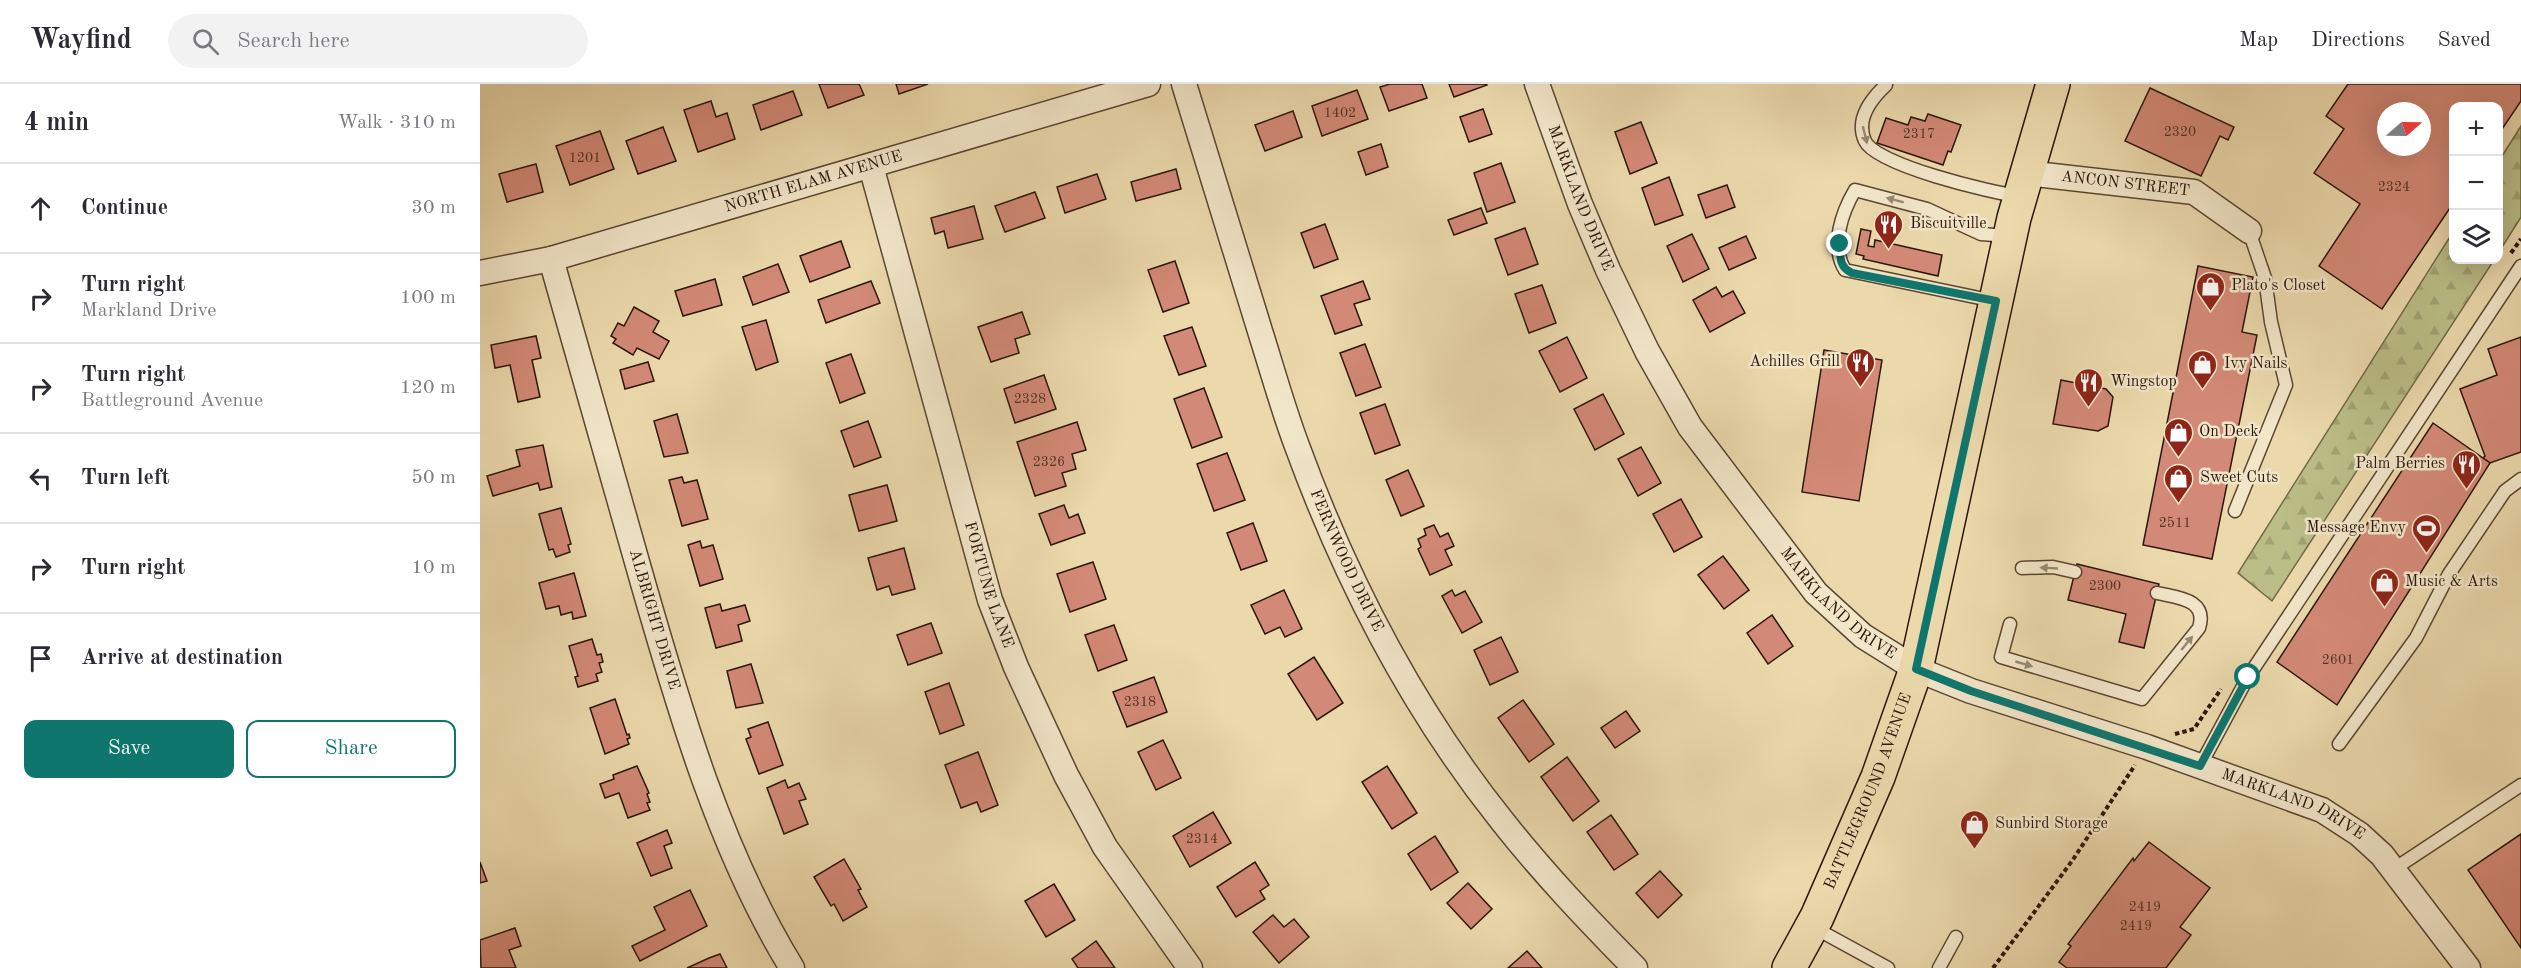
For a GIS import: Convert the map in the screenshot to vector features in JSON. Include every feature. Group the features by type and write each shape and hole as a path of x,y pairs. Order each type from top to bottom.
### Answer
{"main road":[{"name":"BATTLEGROUND AVENUE","path":"1789,968 1812,927 1878,777 1916,669 2010,236 2053,84"}],"street":[{"name":"NORTH ELAM AVENUE","path":"480,273 551,259 1148,84"},
{"name":"FERNWOOD DRIVE","path":"1184,84 1296,445 1330,528 1365,604 1405,678 1443,738 1502,821 1572,904 1635,968"},
{"name":"MARKLAND DRIVE","path":"1537,84 1573,188 1608,270 1647,351 1690,427 1816,593 1863,636 1916,669 1971,691 2147,747 2322,810 2359,834 2394,869 2468,968"},
{"name":"FORTUNE LANE","path":"871,166 990,600 1016,667 1066,775 1105,847 1190,968"},
{"name":"ANCON STREET","path":"2023,185 2194,192 2249,231"},
{"name":"ALBRIGHT DRIVE","path":"551,259 680,709 735,853 762,913 792,968"}],"lane":[{"path":"1886,85 1865,110 1862,129 1865,142 1873,151 1936,177 1991,192 2023,185"},
{"path":"1996,301 1845,270 1840,262 1839,229 1845,207 1855,190 1928,209 1981,234 2010,236"},
{"path":"2235,511 2286,385 2271,322 2265,278 2249,231"},
{"path":"2200,766 2248,677 2521,266"},
{"path":"2339,744 2416,638 2449,574 2500,498 2505,491 2521,479"},
{"path":"2022,568 2053,567 2075,572"},
{"path":"2010,624 2001,657 2142,699 2199,628 2202,618 2198,608 2190,602 2157,593"},
{"path":"2394,869 2521,785"},
{"path":"1812,927 1888,968"},
{"path":"1939,968 1956,937"}],"path":[{"path":"1993,968 2072,861 2147,747"}],"green space":[{"path":"2521,126 2521,217 2503,246 2503,156"},
{"path":"2449,238 2449,264 2491,264 2272,601 2238,573"}],"building":[{"path":"819,84 859,84 864,95 828,108"},
{"path":"896,84 928,84 899,94"},
{"path":"1390,84 1422,84 1427,98 1389,111 1380,87"},
{"path":"1449,84 1486,84 1487,85 1454,97"},
{"path":"2348,84 2521,84 2521,101 2503,128 2503,102 2449,102 2449,209 2382,309 2319,266 2360,204 2314,173 2344,129 2326,116"},
{"path":"2150,88 2234,127 2228,140 2220,136 2201,176 2125,141"},
{"path":"1357,90 1368,119 1322,136 1312,106"},
{"path":"793,91 802,115 761,130 753,105"},
{"path":"711,101 716,117 727,113 735,139 698,152 684,110"},
{"path":"1483,109 1492,134 1469,142 1460,117"},
{"path":"1293,111 1302,137 1265,151 1255,125"},
{"path":"1928,114 1961,125 1951,152 1948,151 1943,165 1877,143 1886,118 1908,125 1911,117 1925,121"},
{"path":"1641,122 1657,163 1630,174 1615,132"},
{"path":"663,127 676,161 638,174 626,141"},
{"path":"600,131 614,169 570,185 556,146"},
{"path":"1381,144 1388,167 1366,175 1358,152"},
{"path":"1501,163 1515,202 1487,212 1474,173"},
{"path":"536,164 543,192 507,202 499,174"},
{"path":"1176,169 1181,189 1136,201 1131,182"},
{"path":"1097,174 1106,199 1065,213 1057,187"},
{"path":"1669,177 1683,215 1655,225 1642,188"},
{"path":"1727,185 1735,207 1706,218 1698,195"},
{"path":"1035,192 1045,218 1005,232 995,206"},
{"path":"974,206 983,239 948,248 944,231 935,234 931,218"},
{"path":"1481,208 1487,223 1454,235 1448,220"},
{"path":"1325,224 1338,259 1314,268 1301,233"},
{"path":"1525,228 1538,264 1508,275 1495,239"},
{"name":"Biscuitville","path":"1861,229 1871,231 1868,246 1874,247 1875,240 1942,255 1938,276 1863,259 1864,256 1856,254"},
{"path":"1692,234 1709,269 1683,282 1667,246"},
{"path":"1746,236 1756,258 1729,270 1719,248"},
{"path":"841,241 850,267 810,282 800,256"},
{"path":"1175,261 1189,303 1163,312 1148,270"},
{"path":"778,264 789,292 753,305 743,277"},
{"path":"2198,266 2253,277 2242,332 2257,335 2212,559 2143,545"},
{"path":"715,279 722,305 683,316 675,291"},
{"path":"871,281 880,303 826,323 818,300"},
{"path":"1363,281 1370,299 1354,304 1362,325 1335,334 1321,296"},
{"path":"1542,285 1556,323 1529,333 1515,294"},
{"path":"1716,287 1722,297 1733,291 1745,313 1710,332 1693,300"},
{"path":"634,307 659,321 653,332 669,341 659,359 637,348 633,355 613,343 616,339 611,336 618,323 624,326"},
{"path":"1022,312 1030,334 1015,339 1019,353 991,362 978,327"},
{"path":"766,320 778,362 756,370 742,327"},
{"path":"1192,327 1206,366 1179,375 1164,336"},
{"path":"536,336 541,358 532,360 540,397 518,402 510,365 495,368 491,345"},
{"path":"1567,337 1587,378 1560,392 1539,351"},
{"path":"2521,337 2521,452 2490,463 2483,458 2485,456 2460,389 2497,375 2488,349"},
{"path":"1365,344 1381,387 1356,396 1340,353"},
{"path":"1824,350 1882,360 1859,501 1802,492"},
{"path":"851,354 865,393 840,403 826,363"},
{"path":"648,362 654,381 625,389 620,370"},
{"path":"1044,375 1056,409 1015,423 1004,389"},
{"path":"2061,380 2106,389 2113,397 2108,426 2098,431 2053,424"},
{"path":"1204,388 1222,437 1192,448 1174,399"},
{"path":"1603,394 1624,434 1595,450 1574,409"},
{"path":"1385,404 1400,445 1375,454 1360,413"},
{"path":"677,414 688,453 664,457 654,421"},
{"path":"868,421 881,457 854,467 841,431"},
{"path":"1077,422 1086,450 1072,454 1076,469 1062,473 1066,486 1035,496 1017,442"},
{"path":"2433,423 2490,463 2337,705 2277,662"},
{"path":"543,445 552,487 540,490 538,483 493,496 487,476 520,466 516,450"},
{"path":"1641,447 1661,483 1638,496 1618,459"},
{"path":"1227,453 1245,500 1214,511 1197,464"},
{"path":"1408,470 1424,506 1401,516 1386,480"},
{"path":"682,477 684,483 697,480 708,519 682,526 669,480"},
{"path":"887,485 897,521 859,531 849,495"},
{"path":"1681,499 1702,537 1674,552 1653,514"},
{"path":"1064,505 1069,518 1078,514 1085,533 1051,545 1039,514"},
{"path":"561,508 571,544 568,545 570,552 556,557 553,549 549,550 539,514"},
{"path":"1253,523 1267,561 1241,570 1227,533"},
{"path":"1434,525 1440,537 1448,533 1454,546 1445,550 1452,565 1430,575 1418,549 1421,547 1418,539 1426,535 1424,529"},
{"path":"700,541 702,548 713,545 723,579 700,586 688,545"},
{"path":"904,548 915,589 892,595 889,586 877,590 868,558"},
{"path":"1723,556 1749,590 1724,609 1698,575"},
{"path":"1093,562 1106,599 1070,612 1057,574"},
{"path":"2077,564 2159,584 2144,648 2119,642 2126,614 2068,600"},
{"path":"574,573 586,616 573,619 572,612 561,615 559,606 546,609 539,583"},
{"path":"1284,590 1302,629 1285,637 1280,627 1265,634 1251,605"},
{"path":"1452,590 1455,596 1465,591 1482,622 1462,633 1442,596"},
{"path":"720,604 722,611 745,605 750,621 738,625 742,641 716,648 705,608"},
{"path":"1772,615 1793,646 1768,664 1747,633"},
{"path":"931,623 942,653 908,665 897,635"},
{"path":"1114,625 1127,660 1098,671 1085,635"},
{"path":"1501,637 1518,672 1490,685 1474,650"},
{"path":"592,639 597,655 601,654 603,662 599,663 602,672 596,674 598,681 578,687 575,677 578,676 569,646"},
{"path":"1314,657 1343,703 1317,720 1288,674"},
{"path":"751,664 763,703 736,708 727,671"},
{"path":"1154,677 1167,712 1127,727 1113,692"},
{"path":"949,683 964,725 940,734 925,692"},
{"path":"615,699 627,735 629,734 630,738 627,739 629,744 605,754 590,708"},
{"path":"1523,700 1554,744 1529,762 1498,718"},
{"path":"1626,711 1640,731 1615,748 1601,728"},
{"path":"768,722 783,765 759,774 746,739 751,737 748,729"},
{"path":"1163,740 1181,778 1156,790 1138,752"},
{"path":"978,752 998,805 981,812 977,802 961,808 945,765"},
{"path":"1567,757 1599,801 1573,821 1541,777"},
{"path":"637,766 649,793 647,794 650,802 647,803 650,810 628,818 619,793 605,798 600,784 614,779 613,775"},
{"path":"1387,766 1417,813 1392,829 1362,782"},
{"path":"785,780 788,788 799,783 806,799 799,801 808,824 784,834 767,788"},
{"path":"1213,812 1231,843 1190,867 1173,836"},
{"path":"1611,815 1638,854 1614,870 1587,832"},
{"path":"667,830 672,843 664,846 672,868 651,876 637,843"},
{"path":"2521,834 2521,948 2468,870"},
{"path":"1435,836 1458,872 1431,890 1408,854"},
{"path":"2149,842 2210,888 2180,927 2191,935 2166,968 2067,968 2059,962 2071,946 2068,944 2133,858 2134,861"},
{"path":"844,859 861,889 858,890 867,907 843,921 834,904 831,906 814,877"},
{"path":"480,862 487,881 480,883"},
{"path":"1255,862 1269,885 1260,891 1265,899 1236,917 1217,887"},
{"path":"1660,871 1682,895 1658,918 1636,893"},
{"path":"1468,883 1492,909 1471,929 1447,903"},
{"path":"1054,884 1075,920 1046,937 1025,901"},
{"path":"690,890 707,926 640,961 632,946 665,930 654,907"},
{"path":"1273,915 1284,927 1294,919 1309,937 1279,963 1253,932"},
{"path":"515,928 521,946 509,950 516,968 481,968 480,940"},
{"path":"1096,941 1115,968 1078,968 1072,959"},
{"path":"1527,951 1542,968 1508,968"},
{"path":"720,954 727,968 687,968 709,958"}],"place":[{"name":"Biscuitville","path":"1889,250"},
{"name":"Plato's Closet","path":"2210,312"},
{"name":"Achilles Grill","path":"1861,388"},
{"name":"Ivy Nails","path":"2203,390"},
{"name":"Wingstop","path":"2089,408"},
{"name":"On Deck","path":"2178,458"},
{"name":"Palm Berries","path":"2466,490"},
{"name":"Sweet Cuts","path":"2179,504"},
{"name":"Message Envy","path":"2427,554"},
{"name":"Music & Arts","path":"2384,608"},
{"name":"Sunbird Storage","path":"1974,850"}],"route":[{"path":"1840,244 1840,262 1845,270 1852,273 1996,301 1916,669 1971,691 2200,766 2235,697 2248,677"}]}
